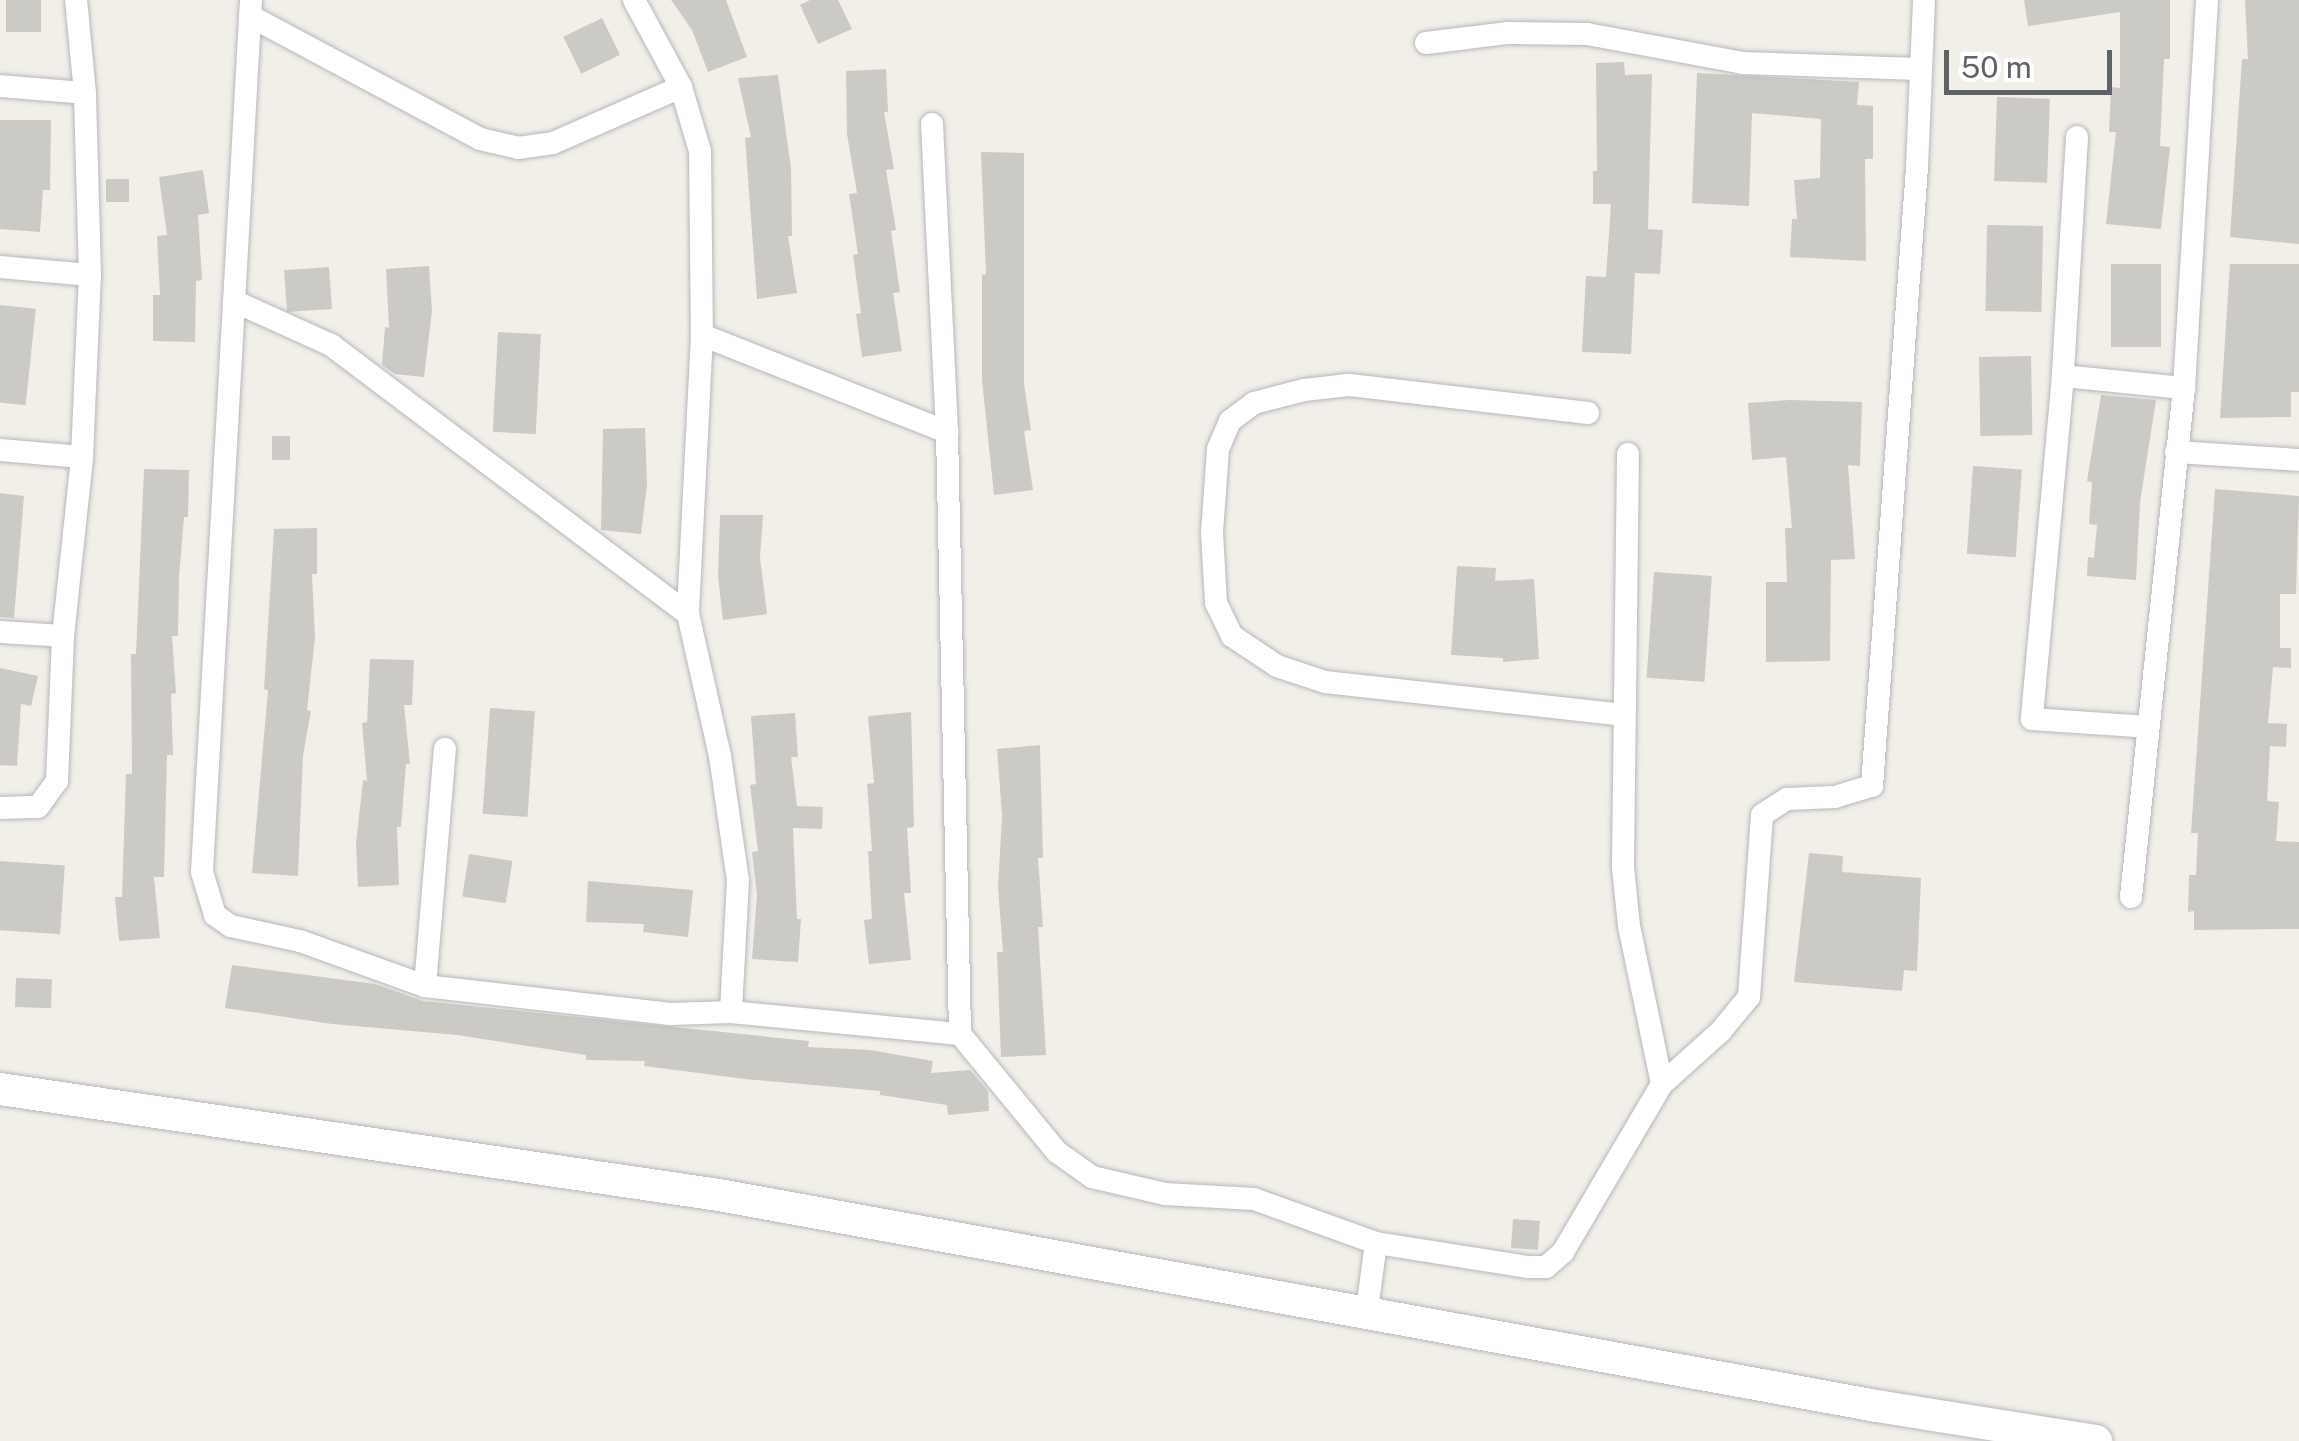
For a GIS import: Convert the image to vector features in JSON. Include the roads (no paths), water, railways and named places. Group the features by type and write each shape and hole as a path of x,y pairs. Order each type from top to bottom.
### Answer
{"main road":[{"path":"0,1089 718,1195 1877,1406 2096,1441"}],"street":[{"path":"0,808 38,808 57,781 63,636 82,457 90,276 85,93 76,0"},
{"path":"634,0 681,87 700,151 702,335 688,614 720,756 738,881 732,1012"},
{"path":"932,124 947,432 960,1034 1057,1152 1092,1177 1164,1194 1254,1199 1376,1244 1546,1267 1563,1252 1631,1129 1662,1084 1720,1032 1749,997 1762,815 1787,799 1835,798 1872,786 1917,167 1918,69 1924,0"},
{"path":"2131,896 2184,388 2207,0"},
{"path":"681,87 553,144 518,148 480,138 251,8 202,872 206,893 215,915 231,926 300,941 426,986 670,1014 732,1012 960,1034"},
{"path":"1426,43 1508,33 1587,34 1743,63 1918,69"},
{"path":"0,86 85,93"},
{"path":"2077,137 2063,376 2032,719 2148,727"},
{"path":"0,267 90,276"},
{"path":"234,300 330,345 688,614"},
{"path":"702,335 947,432"},
{"path":"2063,376 2184,388"},
{"path":"1588,413 1348,386 1304,390 1254,402 1230,421 1218,449 1212,533 1216,603 1232,636 1278,666 1324,682 1623,715"},
{"path":"0,450 82,457"},
{"path":"2176,452 2299,460"},
{"path":"1628,454 1623,866 1629,926 1662,1084"},
{"path":"0,632 63,636"},
{"path":"426,986 445,749"},
{"path":"1366,1310 1376,1244"}]}
